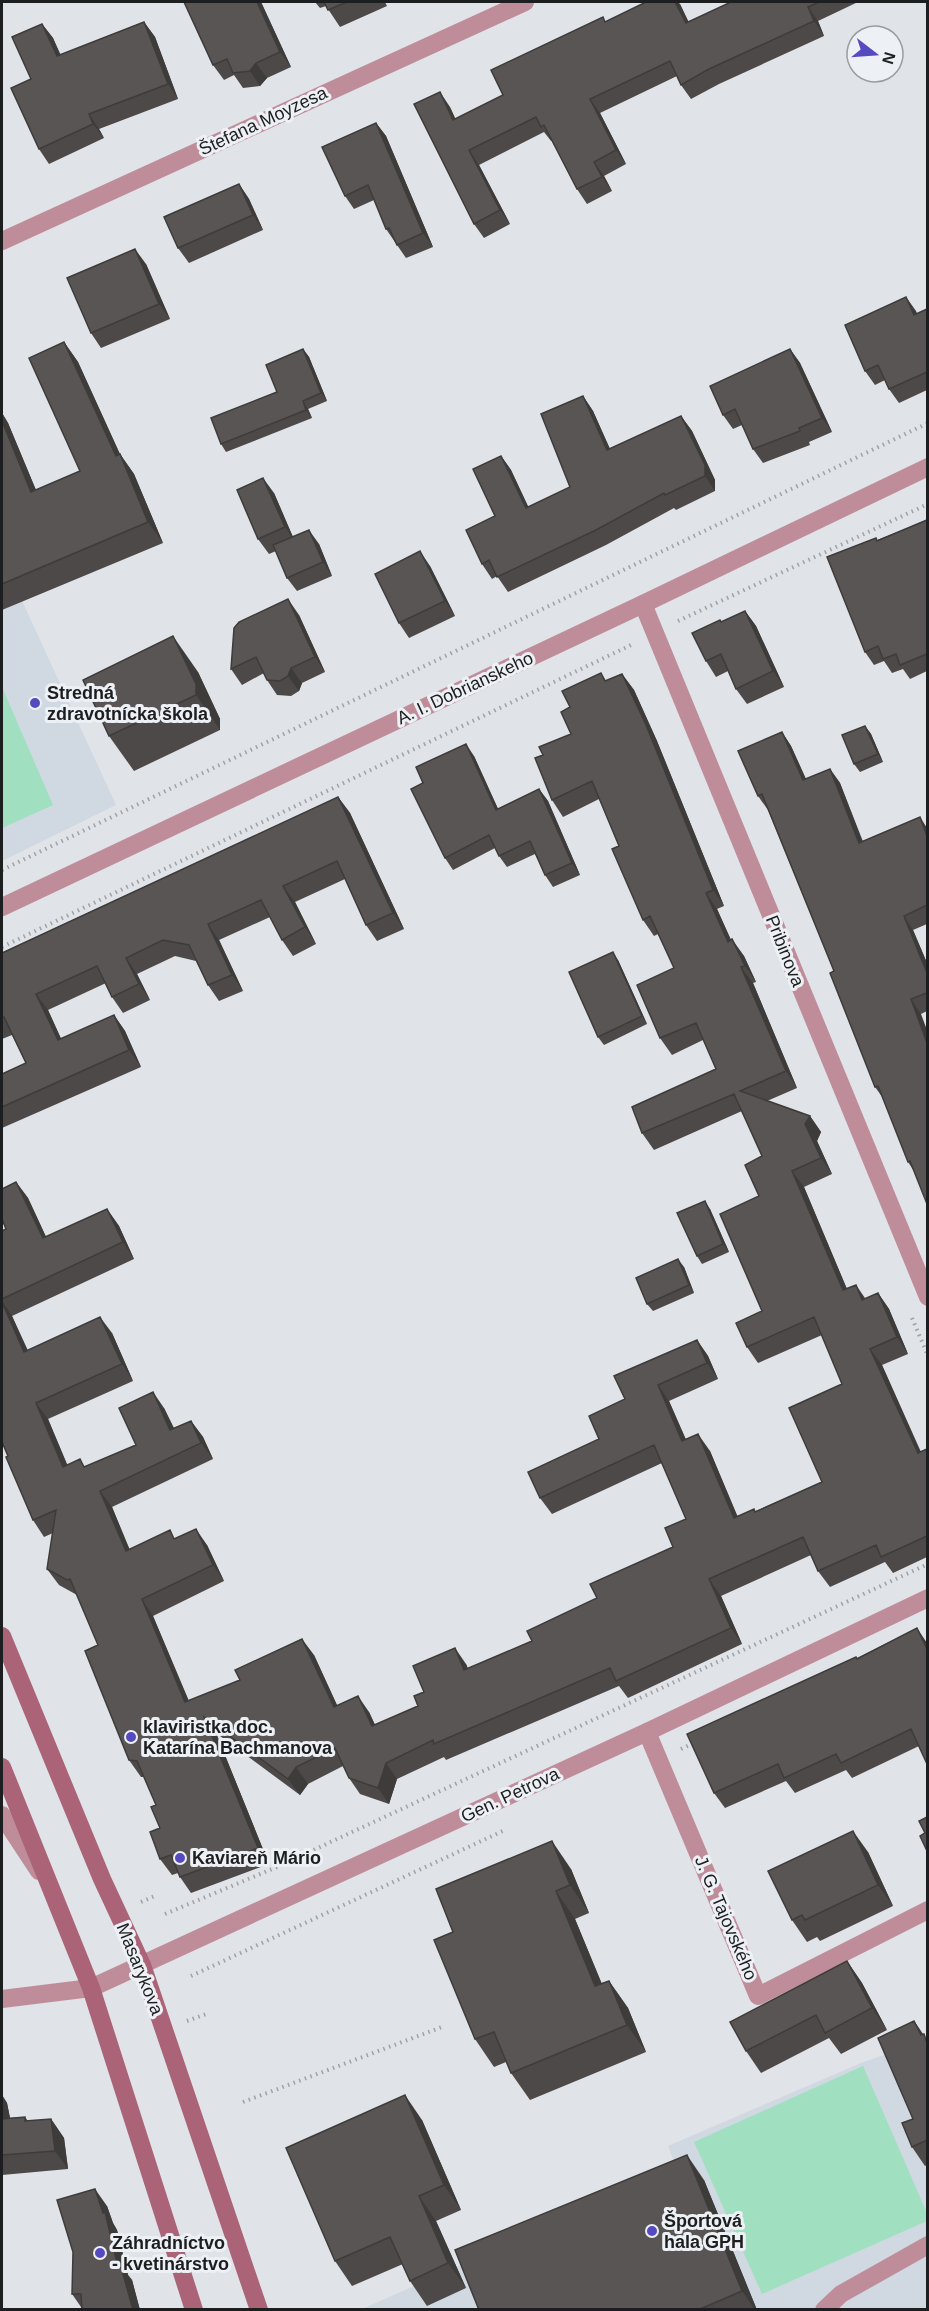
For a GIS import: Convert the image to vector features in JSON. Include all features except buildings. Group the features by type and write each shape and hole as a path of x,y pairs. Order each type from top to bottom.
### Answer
{"main road":[{"name":"Masarykova","path":"2,1636 102,1879 141,1965 259,2310"},
{"path":"2,1767 91,1988 194,2310"}],"street":[{"name":"Štefana Moyzesa","path":"2,241 525,2"},
{"name":"A. I. Dobrianskeho","path":"2,907 927,467"},
{"name":"Pribinova","path":"643,604 927,1297"},
{"name":"Gen. Petrova","path":"2,1999 91,1988 646,1732 927,1598"},
{"name":"J. G. Tajovského","path":"646,1732 758,1996 927,1910"},
{"path":"2,1815 52,1889"},
{"path":"824,2310 841,2294 927,2245"}],"path":[{"path":"2,870 927,423"},
{"path":"2,946 927,504"},
{"path":"165,1914 288,1862 927,1564"},
{"path":"658,1759 702,1739"},
{"path":"191,1976 508,1828"},
{"path":"179,2024 206,2014"},
{"path":"243,2102 442,2028"}],"shaded area":[{"name":"Stredná zdravotnícka škola","path":"2,530 163,543 22,601 116,805 2,861"},
{"path":"927,2040 927,2309 360,2310 677,2169 668,2146 861,2063"}],"green space":[{"path":"2,687 53,805 2,828"},
{"path":"863,2066 927,2213 927,2221 762,2294 694,2142"}],"place":[{"name":"Stredná zdravotnícka škola","path":"35,703"},
{"name":"klaviristka doc. Katarína Bachmanova","path":"131,1737"},
{"name":"Kaviareň Mário","path":"180,1858"},
{"name":"Športová hala GPH","path":"652,2231"},
{"name":"Záhradníctvo - kvetinárstvo","path":"100,2253"}]}
